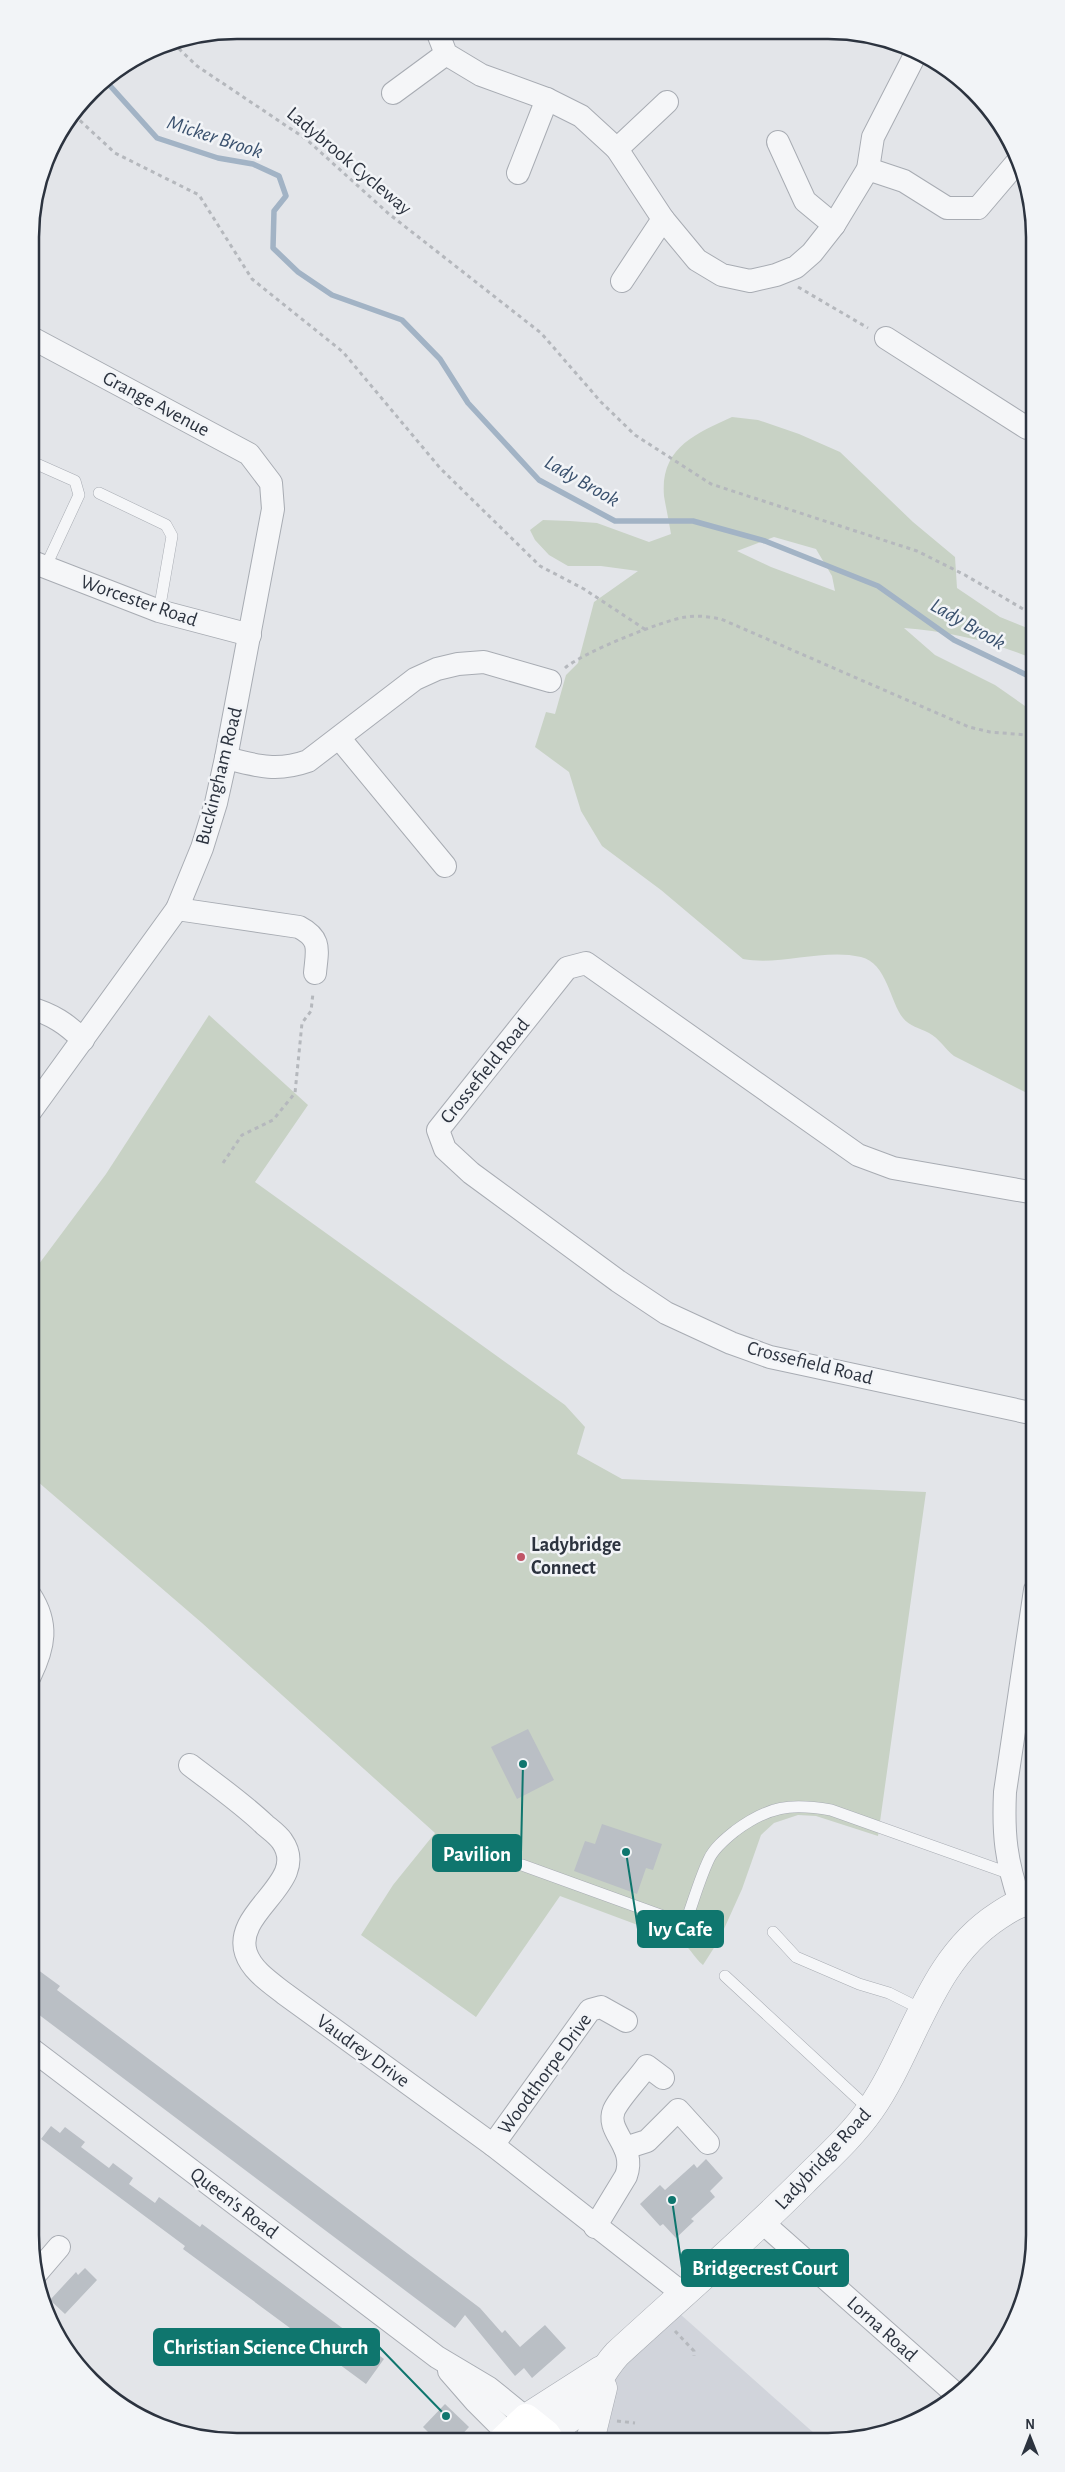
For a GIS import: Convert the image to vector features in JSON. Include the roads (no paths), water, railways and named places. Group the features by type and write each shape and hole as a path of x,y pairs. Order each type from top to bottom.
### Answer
{"street":[{"path":"440,39 446,54 481,75 548,99 581,116 618,149 663,219 697,260 722,275 750,281 776,275 796,267 812,253 834,224 868,169 873,137 913,59"},
{"path":"394,93 446,54"},
{"path":"518,172 548,99"},
{"path":"618,149 667,102"},
{"path":"778,142 805,201 834,224"},
{"path":"868,169 904,181 947,208 978,208 1016,173"},
{"path":"622,281 663,219"},
{"path":"886,338 1026,424"},
{"name":"Grange Avenue","path":"39,342 249,454 271,483"},
{"name":"Buckingham Road","path":"39,1100 177,909 202,848 226,758 250,635 273,509 271,483"},
{"name":"Worcester Road","path":"39,564 159,611 250,635"},
{"path":"226,758 275,769 308,761 340,739 415,679 451,666 484,662 550,681"},
{"path":"340,739 445,866"},
{"path":"177,909 299,927 310,933 317,945 315,972"},
{"name":"Crossefield Road","path":"1026,1191 893,1168 858,1155 586,963 568,968 438,1130 445,1149 471,1173 618,1282 666,1313 731,1343 770,1357 1026,1412"},
{"path":"39,1010 46,1012 67,1024 83,1040"},
{"path":"39,1616 42,1623 42,1652 39,1658"},
{"path":"1026,1651 1005,1792 1004,1837 1011,1874 1026,1898"},
{"name":"Vaudrey Drive","path":"190,1765 253,1813 283,1841 289,1860 281,1884 261,1907 245,1932 246,1952 257,1971 285,1994 494,2145 595,2227 682,2293"},
{"name":"Ladybridge Road","path":"610,2361 682,2293 763,2222 846,2139 870,2110 940,1977 960,1949 981,1927 1026,1901"},
{"name":"Woodthorpe Drive","path":"494,2145 590,2010 602,2007 626,2022"},
{"name":"Queen's Road","path":"39,2055 437,2357 476,2402 523,2433"},
{"path":"595,2227 626,2176 630,2158 615,2129 613,2120 614,2110 647,2066 663,2078"},
{"path":"625,2148 647,2142 678,2110 708,2143"},
{"name":"Lorna Road","path":"763,2222 951,2390"},
{"path":"41,2268 59,2247"},
{"path":"530,2433 580,2408 610,2361"},
{"path":"592,2433 610,2361"}],"lane":[{"path":"39,464 75,481 79,495 39,562"},
{"path":"99,493 166,525 172,536 159,611"},
{"path":"522,1865 685,1924 709,1858 724,1839 760,1815 775,1809 804,1805 831,1810 1011,1874"},
{"path":"773,1932 796,1957 859,1984 889,1993 923,2010"},
{"path":"725,1976 870,2110"}],"waterway":[{"name":"Lady Brook","path":"110,85 157,138 218,158 253,164 279,176 286,196 274,211 273,248 298,272 332,295 402,320 440,359 468,403 539,480 615,521 693,521 765,541 878,586 954,640 1026,675"}],"place":[{"name":"Ladybridge Connect","path":"521,1557"},
{"name":"Pavilion","path":"523,1764"},
{"name":"Ivy Cafe","path":"626,1852"},
{"name":"Bridgecrest Court","path":"672,2200"},
{"name":"Christian Science Church","path":"446,2416"}],"water label":[{"name":"Micker Brook","path":"215,137"}]}
